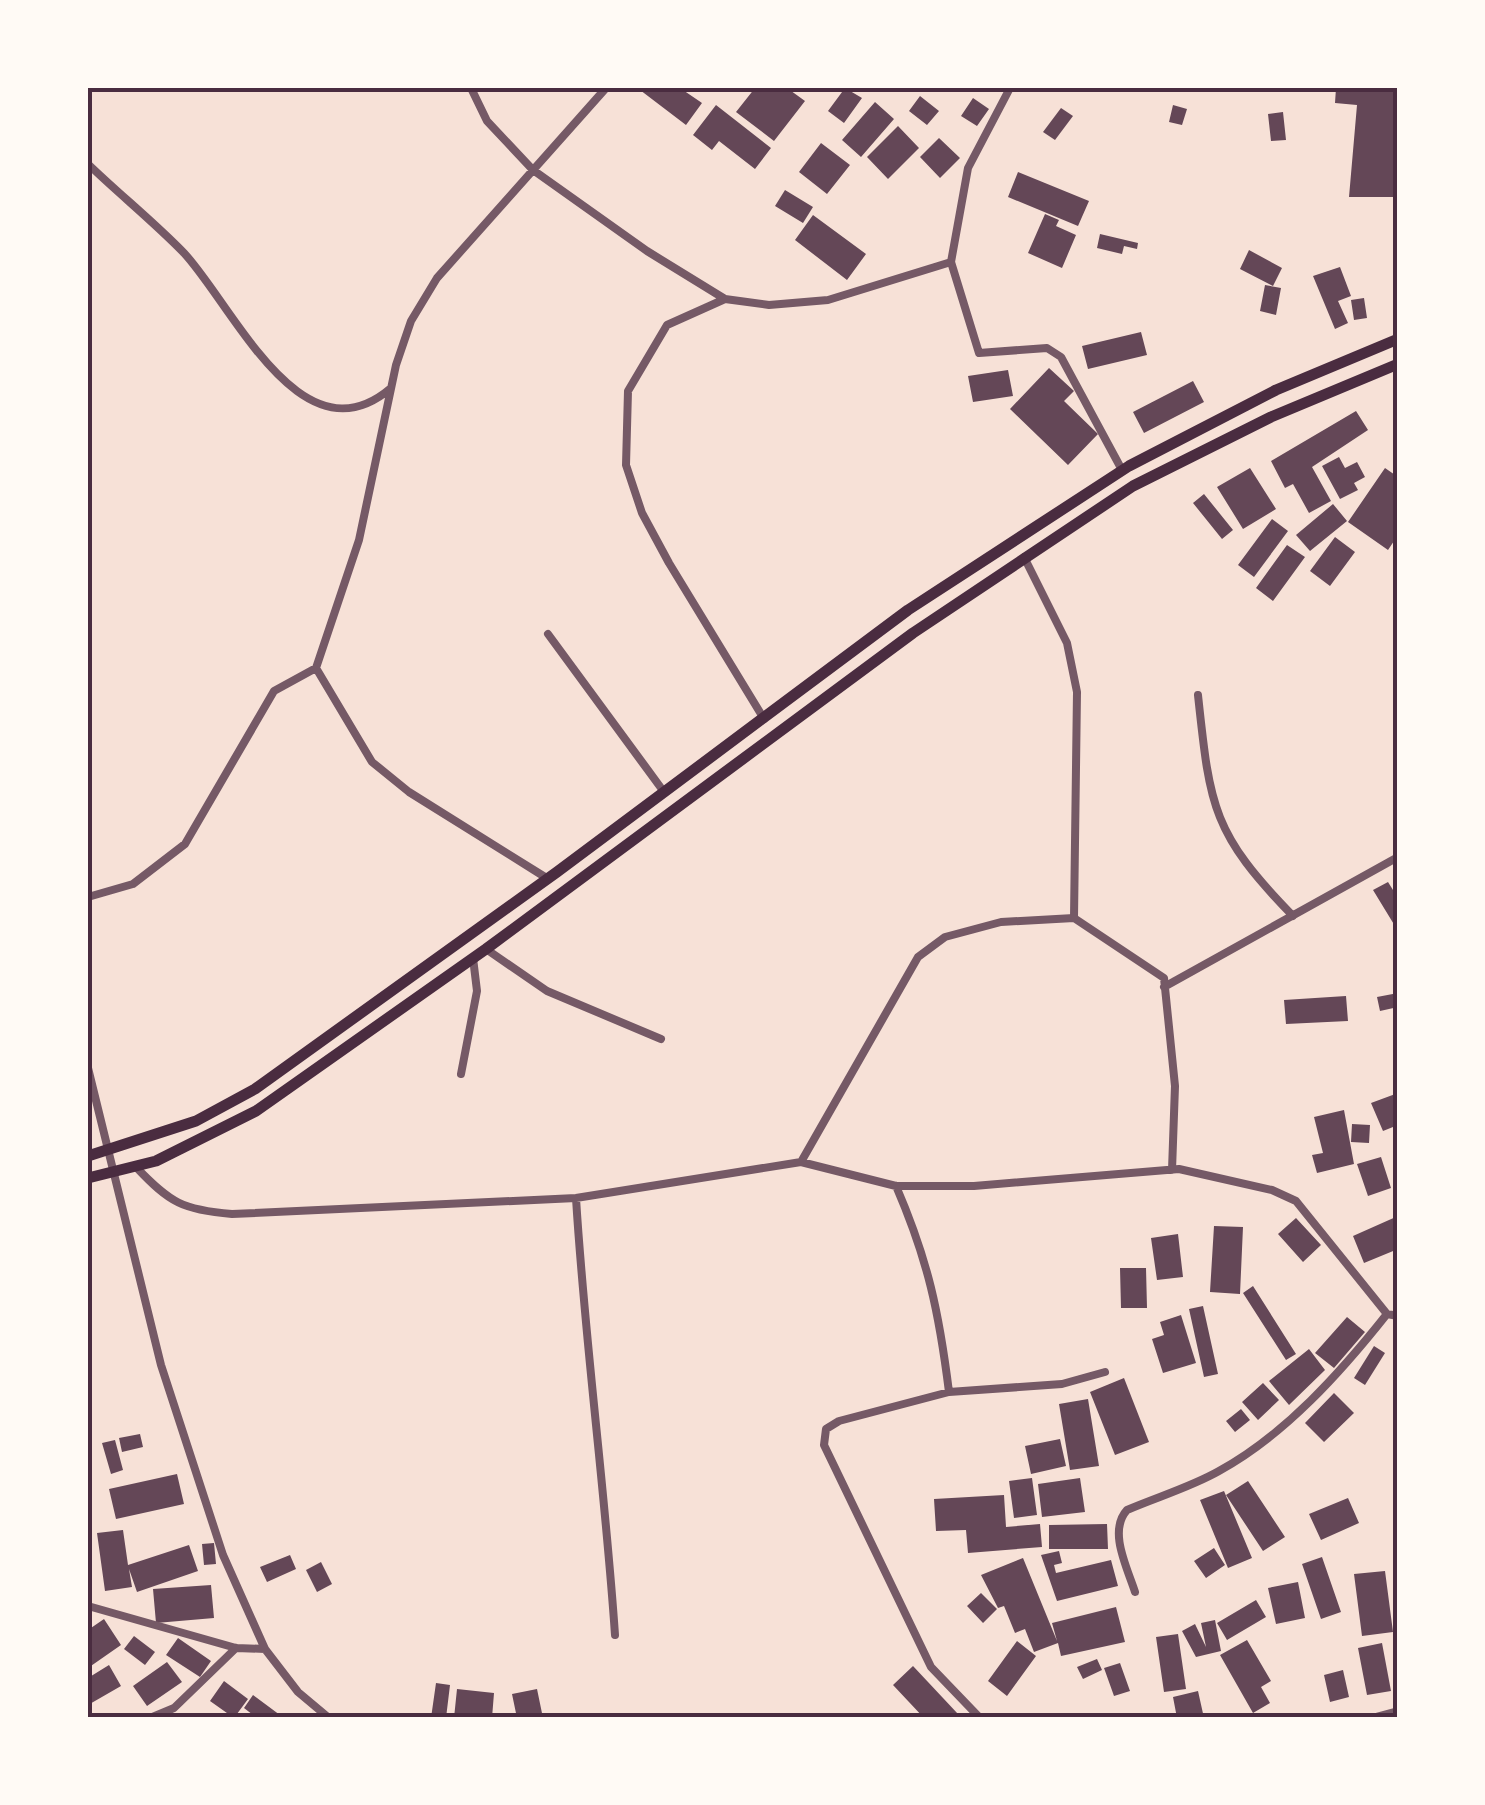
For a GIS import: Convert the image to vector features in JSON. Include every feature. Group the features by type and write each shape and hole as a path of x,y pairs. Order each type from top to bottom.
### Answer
{"main road":[{"path":"88,1156 196,1121 254,1089 908,610 1122,470 1276,390 1398,339"},
{"path":"88,1178 136,1166 207,1138 256,1111 486,949 913,633 1132,486 1271,417 1398,364"}],"street":[{"path":"471,88 487,120 532,170 646,251 725,299 769,305 828,300 951,262"},
{"path":"88,897 133,884 184,844 274,690 316,668 359,540 391,388 411,321 436,278 606,88"},
{"path":"1010,88 968,168 951,262 979,354 1046,348 1061,357 1122,470"},
{"path":"88,164 184,254 286,386 332,409 371,405 391,388"},
{"path":"725,299 667,326 647,358 628,391 626,465 642,513 764,719"},
{"path":"1024,557 1067,643 1078,692 1074,918"},
{"path":"548,634 664,792"},
{"path":"316,668 372,762 410,792 545,877"},
{"path":"1198,695 1208,789 1225,835 1253,874 1294,916"},
{"path":"1164,986 1398,857"},
{"path":"800,1162 918,958 945,937 1001,922 1074,918 1164,978 1175,1086 1172,1170"},
{"path":"486,949 547,991 661,1039"},
{"path":"461,1074 477,991 473,958"},
{"path":"88,1068 111,1174 166,1383 223,1556 265,1649 298,1692 329,1718"},
{"path":"136,1166 165,1198 194,1211 213,1212 576,1198 800,1162 896,1186 974,1186 1172,1170 1272,1190 1296,1201 1387,1314 1398,1316"},
{"path":"896,1186 928,1266 950,1392"},
{"path":"576,1198 586,1355 605,1495 614,1635"},
{"path":"1134,1592 1117,1530 1119,1519 1127,1510 1219,1471 1272,1434 1353,1357 1387,1314"},
{"path":"980,1718 931,1667 824,1445 826,1428 839,1421 950,1392 1062,1384 1105,1372"},
{"path":"88,1606 236,1648 265,1649"},
{"path":"150,1718 174,1708 236,1648"},
{"path":"1372,1718 1398,1711"}],"building":[{"path":"642,88 680,88 702,103 686,125"},
{"path":"755,88 787,88 805,101 774,141 736,112"},
{"path":"845,88 862,98 844,123 828,111"},
{"path":"1336,88 1398,88 1398,197 1349,197 1357,105 1335,103"},
{"path":"920,96 939,111 927,125 909,111"},
{"path":"973,98 989,109 977,126 961,116"},
{"path":"875,102 894,119 861,157 842,140"},
{"path":"716,105 771,148 755,169 719,141 712,150 693,135"},
{"path":"1173,105 1187,109 1182,125 1169,122"},
{"path":"1061,108 1073,116 1055,140 1043,132"},
{"path":"1283,112 1286,140 1271,141 1268,114"},
{"path":"898,126 919,148 888,179 867,157"},
{"path":"939,138 960,158 940,178 920,157"},
{"path":"821,143 850,165 827,194 799,172"},
{"path":"1018,172 1089,201 1078,226 1008,197"},
{"path":"785,190 813,207 803,223 775,206"},
{"path":"1045,214 1059,220 1056,226 1076,235 1062,268 1028,253"},
{"path":"813,215 866,254 847,280 795,240"},
{"path":"1100,234 1138,243 1137,249 1124,246 1122,254 1097,248"},
{"path":"1249,250 1282,268 1273,286 1240,269"},
{"path":"1340,267 1351,296 1338,301 1348,323 1335,329 1313,276"},
{"path":"1265,285 1281,288 1276,315 1260,311"},
{"path":"1364,298 1367,318 1354,320 1351,300"},
{"path":"1141,332 1147,355 1088,369 1082,346"},
{"path":"1049,368 1074,391 1064,401 1098,434 1068,465 1010,409"},
{"path":"1008,370 1013,396 973,402 968,376"},
{"path":"1193,381 1204,402 1144,433 1133,412"},
{"path":"1356,411 1368,430 1312,467 1331,501 1309,513 1293,484 1285,488 1271,461"},
{"path":"1339,457 1345,468 1357,462 1365,477 1354,483 1358,490 1340,499 1322,466"},
{"path":"1250,468 1276,509 1243,529 1217,487"},
{"path":"1385,468 1398,477 1398,535 1388,550 1348,522"},
{"path":"1204,494 1233,530 1222,539 1193,503"},
{"path":"1333,504 1347,521 1310,551 1296,535"},
{"path":"1272,519 1288,531 1254,577 1238,565"},
{"path":"1335,537 1355,552 1330,586 1310,571"},
{"path":"1287,545 1305,557 1273,601 1256,588"},
{"path":"1388,882 1398,898 1398,931 1373,890"},
{"path":"1398,993 1398,1007 1380,1011 1377,997"},
{"path":"1346,996 1348,1021 1286,1024 1284,1000"},
{"path":"1398,1093 1398,1125 1383,1131 1371,1103"},
{"path":"1344,1110 1354,1164 1317,1173 1312,1155 1323,1153 1314,1117"},
{"path":"1352,1124 1370,1125 1369,1143 1351,1142"},
{"path":"1381,1157 1391,1188 1368,1196 1357,1164"},
{"path":"1398,1216 1398,1249 1364,1263 1353,1236"},
{"path":"1296,1218 1321,1245 1303,1262 1278,1234"},
{"path":"1214,1226 1243,1227 1240,1294 1210,1292"},
{"path":"1178,1234 1183,1277 1157,1280 1151,1238"},
{"path":"1120,1268 1146,1268 1147,1308 1121,1308"},
{"path":"1253,1286 1296,1354 1286,1360 1243,1293"},
{"path":"1203,1306 1218,1374 1204,1377 1189,1309"},
{"path":"1181,1315 1196,1363 1163,1373 1152,1339 1164,1335 1160,1322"},
{"path":"1347,1317 1365,1332 1334,1368 1315,1353"},
{"path":"1374,1346 1385,1353 1365,1385 1354,1378"},
{"path":"1309,1349 1325,1370 1289,1405 1269,1381"},
{"path":"1124,1378 1149,1442 1115,1455 1090,1392"},
{"path":"1263,1383 1279,1400 1258,1420 1242,1402"},
{"path":"1334,1393 1354,1413 1324,1442 1305,1423"},
{"path":"1088,1399 1099,1466 1070,1470 1059,1404"},
{"path":"1241,1409 1250,1420 1235,1432 1226,1421"},
{"path":"140,1434 143,1447 122,1452 119,1438"},
{"path":"1060,1439 1066,1466 1031,1474 1025,1446"},
{"path":"115,1440 123,1470 111,1474 102,1443"},
{"path":"177,1474 184,1504 116,1519 109,1489"},
{"path":"1032,1478 1037,1515 1014,1518 1009,1481"},
{"path":"1080,1478 1085,1512 1042,1517 1038,1484"},
{"path":"1248,1481 1285,1537 1263,1551 1226,1495"},
{"path":"1224,1491 1252,1558 1228,1568 1200,1500"},
{"path":"1004,1495 1006,1527 1040,1524 1042,1547 968,1553 966,1530 936,1531 934,1499"},
{"path":"1348,1498 1359,1523 1321,1540 1309,1514"},
{"path":"1107,1524 1108,1549 1049,1549 1049,1525"},
{"path":"123,1530 128,1565 189,1545 198,1571 137,1592 129,1569 132,1587 105,1591 97,1533"},
{"path":"214,1543 216,1564 204,1565 202,1544"},
{"path":"1214,1548 1225,1565 1206,1578 1194,1561"},
{"path":"1059,1551 1062,1563 1054,1565 1056,1573 1111,1560 1118,1586 1057,1601 1041,1555"},
{"path":"290,1555 296,1569 267,1582 260,1567"},
{"path":"1322,1557 1341,1612 1321,1619 1302,1564"},
{"path":"1023,1558 1057,1641 1052,1623 1116,1607 1125,1642 1061,1656 1058,1643 1034,1652 1025,1629 1015,1633 1004,1606 998,1608 981,1575"},
{"path":"321,1562 332,1584 317,1592 306,1570"},
{"path":"1385,1571 1393,1632 1362,1636 1354,1574"},
{"path":"1298,1582 1305,1618 1276,1624 1268,1588"},
{"path":"211,1585 214,1618 156,1623 153,1589"},
{"path":"981,1593 997,1609 983,1623 967,1606"},
{"path":"1256,1600 1266,1617 1227,1640 1217,1623"},
{"path":"104,1619 121,1645 88,1668 88,1630"},
{"path":"1215,1620 1221,1651 1196,1657 1182,1631 1195,1624 1206,1647 1201,1623"},
{"path":"1178,1634 1186,1689 1164,1692 1156,1637"},
{"path":"134,1636 155,1652 145,1665 124,1649"},
{"path":"178,1638 211,1661 200,1677 166,1655"},
{"path":"1247,1640 1271,1681 1261,1687 1270,1703 1253,1713 1220,1655"},
{"path":"1017,1641 1036,1656 1007,1696 988,1681"},
{"path":"1382,1643 1391,1691 1367,1695 1358,1648"},
{"path":"1097,1659 1102,1670 1083,1679 1077,1667"},
{"path":"167,1662 182,1682 147,1706 133,1686"},
{"path":"1120,1663 1130,1691 1114,1696 1104,1668"},
{"path":"109,1665 121,1686 88,1705 88,1678"},
{"path":"913,1666 958,1714 953,1718 924,1718 893,1685"},
{"path":"1343,1670 1349,1697 1330,1702 1324,1675"},
{"path":"224,1681 248,1699 234,1718 210,1701"},
{"path":"436,1683 450,1685 446,1718 431,1718"},
{"path":"457,1689 494,1693 492,1718 454,1718"},
{"path":"537,1689 543,1718 517,1718 512,1694"},
{"path":"1198,1691 1204,1718 1177,1718 1173,1697"},
{"path":"253,1695 284,1718 257,1718 244,1708"}]}
